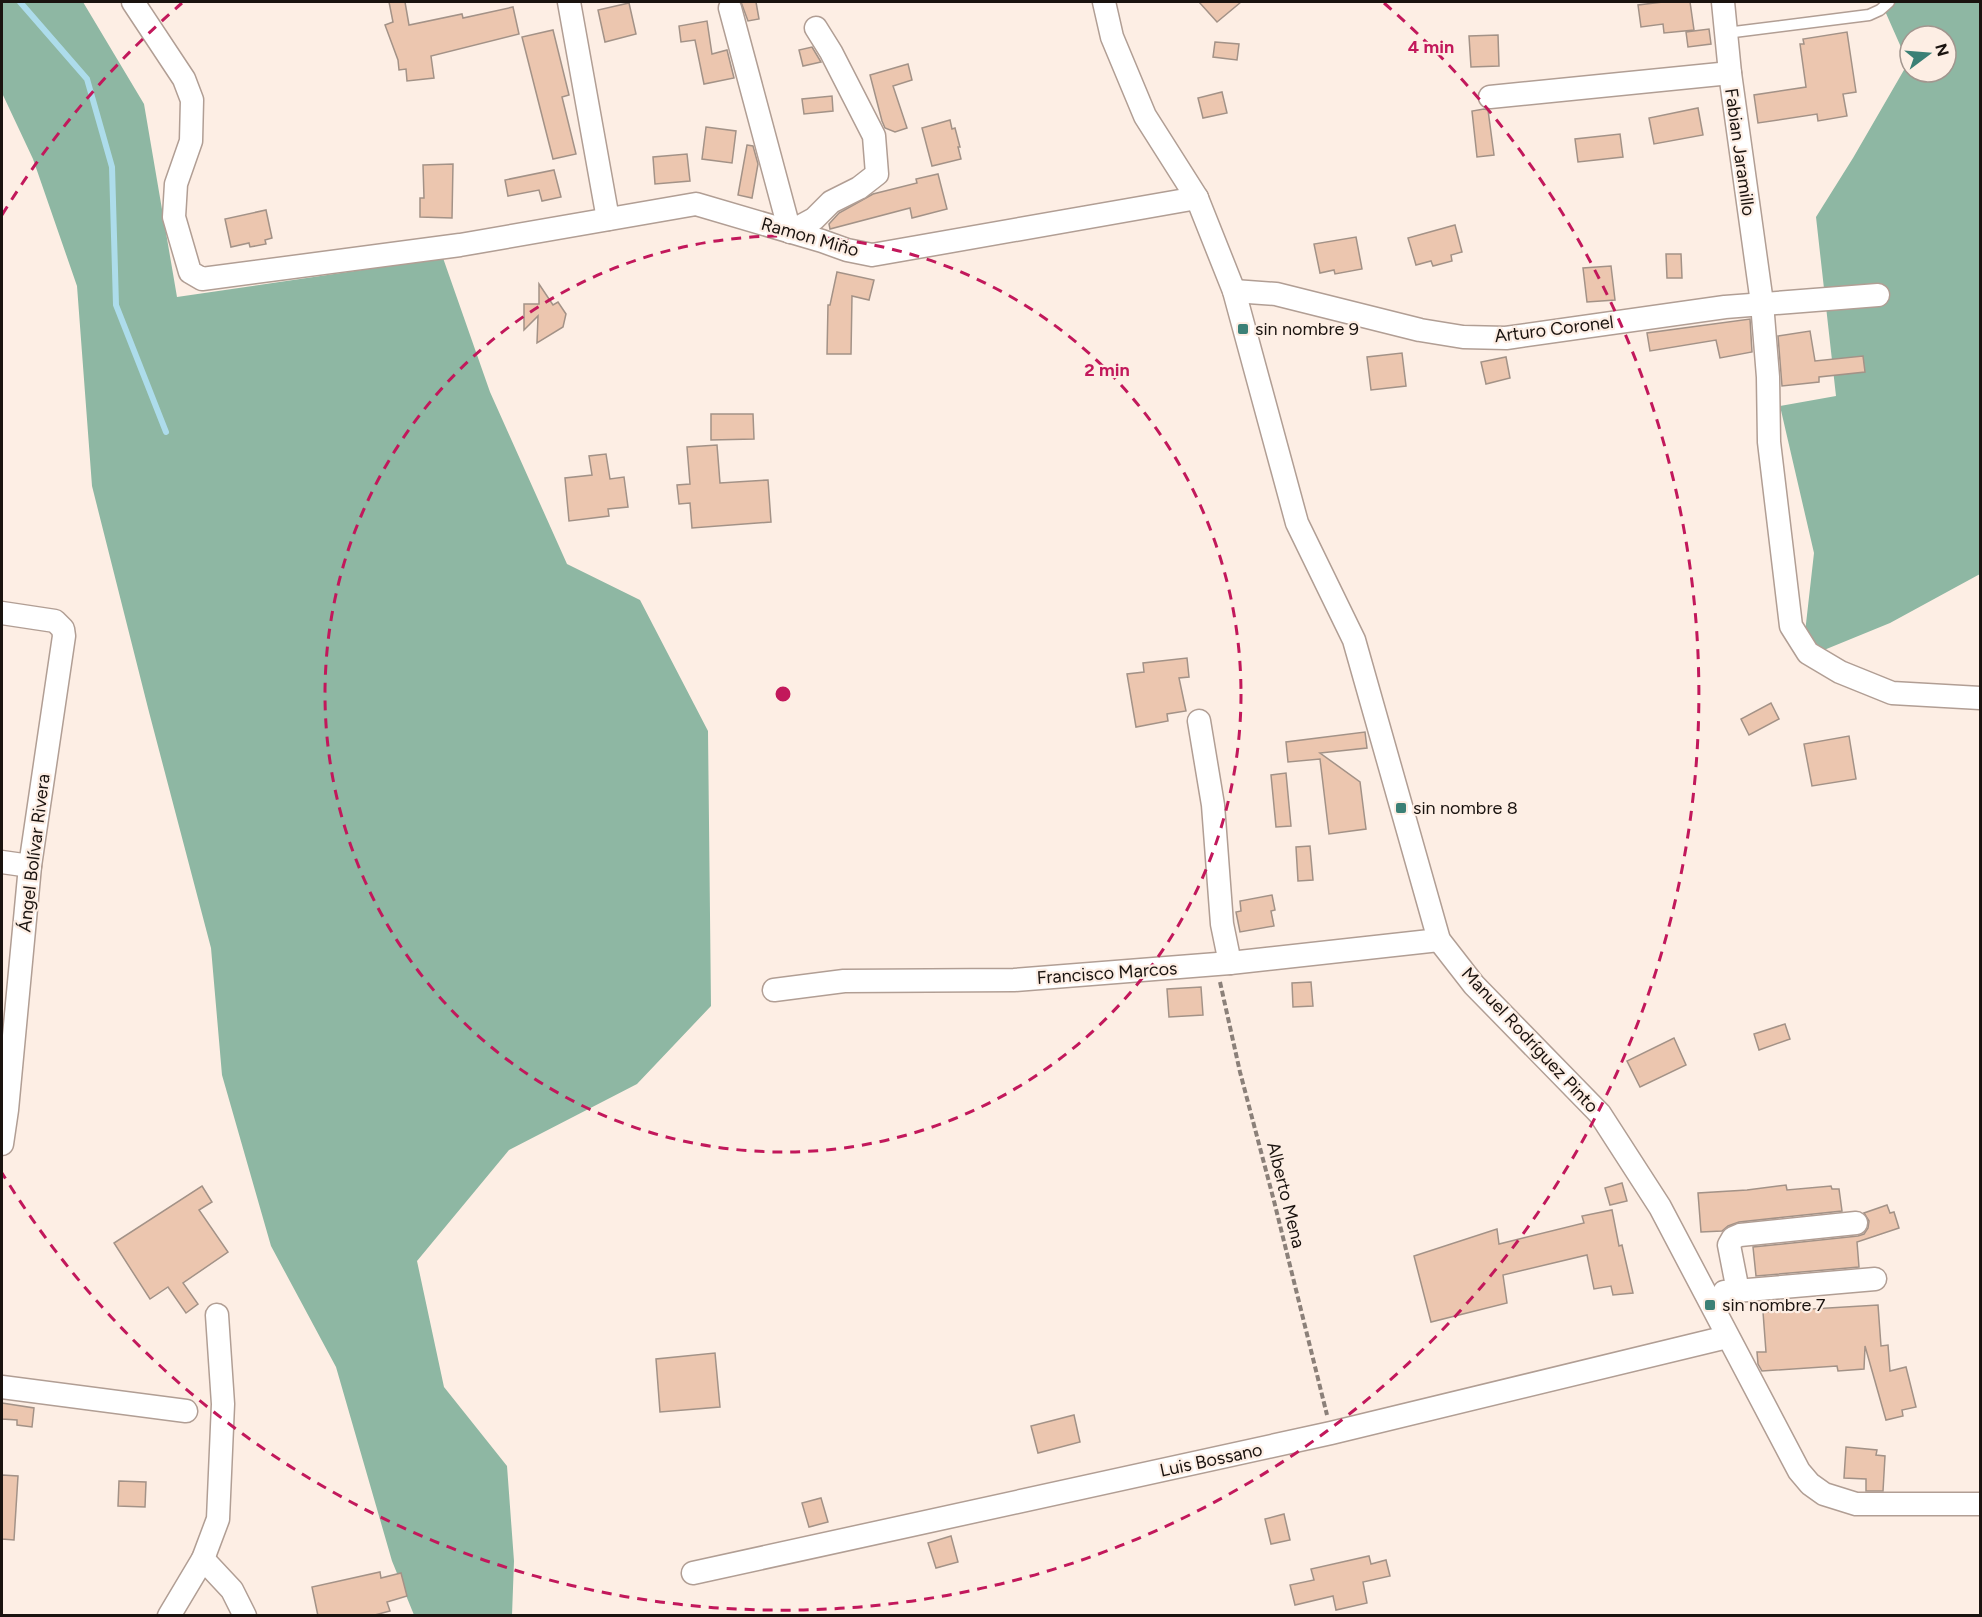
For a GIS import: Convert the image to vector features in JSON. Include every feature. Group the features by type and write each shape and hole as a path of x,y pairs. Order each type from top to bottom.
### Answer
{"street":[{"name":"Ramon Miño","path":"133,2 184,79 192,100 191,141 176,184 174,217 190,273 202,279 460,246 696,204 847,250 872,255 1197,198"},
{"path":"569,2 608,219"},
{"name":"Manuel Rodríguez Pinto","path":"1104,2 1112,37 1145,116 1197,198 1234,291 1297,523 1354,640 1439,940 1474,985 1600,1114 1660,1207 1799,1471 1824,1494 1856,1504 1980,1504"},
{"name":"Fabian Jaramillo","path":"1723,2 1730,73 1762,303 1768,377 1769,442 1791,626 1808,653 1840,672 1892,693 1980,698"},
{"path":"730,8 790,232 814,219 831,202 859,188 877,174 874,136 831,52 816,28"},
{"path":"1490,97 1730,73"},
{"name":"Arturo Coronel","path":"1234,291 1276,294 1420,330 1485,338 1506,338 1762,303 1878,295"},
{"name":"Ángel Bolívar Rivera","path":"2,613 55,621 63,629 64,636 30,866 2,1144"},
{"path":"1199,721 1213,806 1223,963"},
{"path":"2,862 30,866"},
{"name":"Francisco Marcos","path":"774,990 844,981 1014,980 1223,963 1439,940"},
{"path":"1738,1291 1729,1245 1733,1238 1740,1235 1856,1222"},
{"path":"1705,1295 1875,1279"},
{"path":"169,1616 203,1559 218,1519 223,1404 217,1315"},
{"name":"Luis Bossano","path":"693,1573 1331,1433 1727,1337"},
{"path":"2,1387 186,1411"},
{"path":"203,1559 232,1590 244,1616"}],"lane":[{"path":"1726,33 1869,15 1880,10 1889,2"}],"path":[{"name":"Alberto Mena","path":"1223,963 1240,1072 1331,1433"}],"green space":[{"path":"2,2 83,2 144,104 177,297 443,258 490,392 567,564 640,600 708,731 711,1006 637,1084 509,1150 417,1261 444,1387 507,1466 514,1561 512,1615 414,1615 392,1561 336,1367 271,1246 222,1075 211,948 92,486 77,286 33,159 2,93"},
{"path":"1881,2 1980,2 1980,574 1890,623 1802,659 1814,553 1780,406 1836,396 1816,217 1898,80 1898,84 1958,84 1958,24 1898,24 1898,40"}],"building":[{"path":"389,2 405,2 409,25 462,14 463,18 513,7 519,34 431,56 434,78 407,81 406,69 399,70 398,60 385,25 393,22"},
{"path":"741,2 756,2 759,19 748,21"},
{"path":"1199,2 1241,2 1217,22"},
{"path":"1690,2 1694,30 1664,33 1663,24 1641,27 1638,5"},
{"path":"629,3 636,34 605,42 598,10"},
{"path":"707,21 712,54 727,50 734,78 704,84 695,40 681,42 679,26"},
{"path":"1709,29 1711,44 1688,47 1686,32"},
{"path":"553,30 569,95 562,97 576,154 553,159 522,37"},
{"path":"1847,32 1856,92 1843,94 1847,116 1818,121 1817,114 1758,123 1754,95 1806,87 1800,44 1804,44 1803,39"},
{"path":"1498,35 1499,66 1471,67 1469,36"},
{"path":"1215,42 1239,44 1237,60 1213,57"},
{"path":"812,47 821,62 803,66 799,50"},
{"path":"908,64 912,80 893,86 907,128 895,132 885,128 870,75"},
{"path":"1222,92 1227,113 1203,118 1198,98"},
{"path":"832,96 833,111 804,114 802,99"},
{"path":"1698,108 1703,135 1654,144 1649,118"},
{"path":"1488,110 1494,155 1477,157 1472,111"},
{"path":"950,120 952,129 955,128 961,159 932,166 922,128"},
{"path":"706,127 736,131 732,163 702,159"},
{"path":"1620,134 1623,157 1578,162 1575,139"},
{"path":"747,145 753,146 758,164 752,198 738,195"},
{"path":"687,154 690,181 655,184 653,157"},
{"path":"453,164 452,218 420,217 420,198 424,198 423,165"},
{"path":"554,170 561,197 542,201 539,190 508,196 505,180"},
{"path":"938,174 947,209 912,218 910,208 830,229 829,224 839,213 873,194 917,183 916,179"},
{"path":"266,210 272,238 265,240 266,244 250,247 249,243 231,247 225,219"},
{"path":"1455,225 1462,252 1451,255 1452,261 1433,266 1431,261 1416,265 1408,238"},
{"path":"1356,237 1362,269 1335,274 1334,270 1320,273 1314,244"},
{"path":"1666,254 1681,254 1682,278 1667,278"},
{"path":"1611,266 1615,300 1587,302 1583,268"},
{"path":"837,272 874,280 869,300 852,296 851,354 827,354 828,305 830,305"},
{"path":"539,284 553,305 558,302 566,314 563,327 537,343 538,316 524,330 524,304 539,304"},
{"path":"1750,319 1752,352 1720,358 1716,340 1650,351 1647,333"},
{"path":"1810,331 1815,361 1863,356 1865,372 1819,377 1819,382 1782,386 1778,336"},
{"path":"1402,353 1406,386 1371,390 1367,357"},
{"path":"1506,357 1510,378 1486,384 1481,362"},
{"path":"711,414 753,414 754,439 711,440"},
{"path":"717,445 720,483 768,480 771,522 692,528 690,503 679,504 677,485 690,484 687,447"},
{"path":"606,454 610,479 624,477 628,507 608,509 609,516 569,521 565,478 592,475 589,456"},
{"path":"1187,658 1189,677 1179,678 1186,711 1167,714 1168,721 1136,727 1127,674 1144,672 1143,663"},
{"path":"1771,703 1779,719 1749,735 1741,719"},
{"path":"1365,732 1367,748 1320,753 1360,782 1366,829 1329,834 1320,759 1288,762 1286,742"},
{"path":"1849,736 1856,779 1812,786 1804,744"},
{"path":"1286,773 1291,826 1276,827 1271,775"},
{"path":"1310,846 1313,880 1298,881 1296,847"},
{"path":"1272,895 1275,910 1271,911 1274,926 1240,932 1236,912 1241,911 1240,901"},
{"path":"1311,982 1313,1006 1293,1007 1292,983"},
{"path":"1201,987 1203,1015 1169,1017 1167,989"},
{"path":"1785,1024 1790,1039 1759,1050 1754,1034"},
{"path":"1674,1038 1686,1065 1640,1087 1627,1061"},
{"path":"1622,1183 1627,1201 1610,1205 1605,1188"},
{"path":"1786,1185 1787,1190 1831,1186 1832,1189 1839,1189 1842,1211 1739,1222 1722,1231 1701,1232 1698,1193"},
{"path":"202,1186 212,1202 199,1210 228,1252 183,1283 198,1304 186,1313 168,1287 150,1299 114,1243"},
{"path":"1887,1205 1890,1213 1894,1212 1899,1228 1857,1242 1859,1267 1756,1276 1753,1247 1858,1236 1864,1234 1868,1228 1869,1221 1864,1213"},
{"path":"1612,1210 1619,1246 1622,1245 1633,1293 1613,1295 1611,1286 1594,1289 1587,1255 1503,1275 1507,1303 1431,1322 1414,1256 1497,1229 1499,1244 1584,1223 1582,1216"},
{"path":"1878,1305 1881,1346 1888,1345 1890,1371 1906,1367 1916,1407 1902,1410 1903,1416 1886,1420 1865,1346 1864,1369 1838,1371 1837,1366 1762,1371 1758,1364 1757,1352 1766,1352 1763,1312"},
{"path":"715,1353 720,1407 660,1412 656,1359"},
{"path":"2,1403 34,1408 32,1427 17,1425 17,1420 2,1419"},
{"path":"1074,1415 1080,1442 1038,1453 1031,1426"},
{"path":"1846,1447 1877,1450 1876,1455 1885,1456 1883,1491 1866,1491 1866,1479 1844,1478"},
{"path":"2,1475 18,1476 14,1540 2,1539"},
{"path":"119,1481 146,1482 145,1507 118,1506"},
{"path":"821,1498 828,1522 809,1527 802,1503"},
{"path":"1284,1514 1290,1540 1271,1544 1265,1519"},
{"path":"951,1536 958,1562 936,1568 928,1543"},
{"path":"1369,1556 1371,1564 1386,1560 1390,1576 1363,1582 1367,1603 1336,1610 1333,1596 1295,1605 1290,1585 1314,1580 1311,1569"},
{"path":"380,1572 381,1578 401,1573 407,1596 387,1602 390,1611 371,1616 318,1616 312,1587"}],"waterway":[{"path":"20,2 87,79 112,167 116,305 166,432"}],"place":[{"name":"sin nombre 9","path":"1243,329"},
{"name":"sin nombre 8","path":"1401,808"},
{"name":"sin nombre 7","path":"1710,1305"}]}
